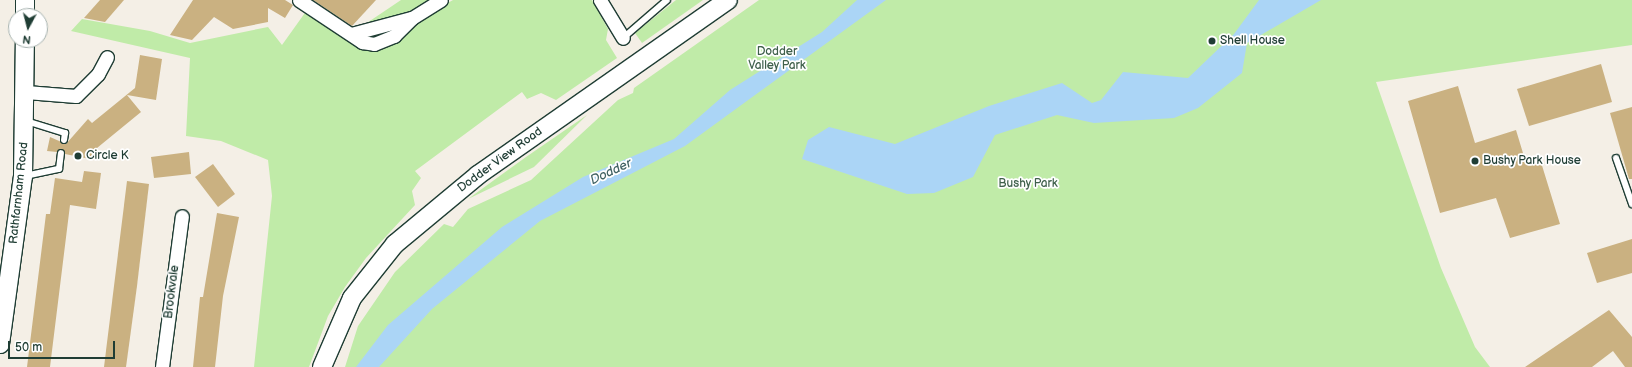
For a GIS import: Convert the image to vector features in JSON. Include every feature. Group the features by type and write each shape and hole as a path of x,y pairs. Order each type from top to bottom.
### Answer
{"main road":[{"name":"Dodder View Road","path":"322,367 352,298 395,244 478,175 728,0"},
{"name":"Rathfarnham Road","path":"0,344 3,302 23,176 26,121 25,48"}],"street":[{"path":"299,0 362,42 382,43 412,18 441,0"},
{"path":"600,0 623,38"},
{"path":"26,92 76,96 98,74 107,57"},
{"name":"Brookvale","path":"162,367 182,216"}],"lane":[{"path":"623,38 667,0"},
{"path":"26,121 65,133 64,140"},
{"path":"23,176 59,169 62,154"},
{"path":"1616,158 1632,204"}],"green space":[{"path":"401,0 433,0 372,50 393,43 421,18 453,0 592,0 608,29 606,40 617,58 556,100 541,93 527,99 522,92 415,171 421,178 412,191 415,205 366,258 345,287 328,316 309,367 254,367 272,196 268,160 221,141 186,136 190,58 71,31 82,19 150,31 190,43 268,27 282,45 307,10 346,37"},
{"path":"676,0 703,0 642,43 635,33"},
{"name":"Bushy Park","path":"759,0 1632,0 1632,45 1376,82 1441,268 1475,347 1490,367 345,367 358,326 395,272 444,224 453,227 468,209 531,180 618,100 633,93 634,88"},
{"path":"587,115 534,167 468,199 526,157"}],"water":[{"name":"Dodder","path":"857,0 886,0 685,146 540,221 432,309 379,367 356,367 388,325 502,227 583,177 674,139 730,90 822,32"},
{"path":"1259,0 1321,0 1247,43 1242,73 1198,108 1174,118 1094,123 1057,115 995,135 973,177 934,193 907,194 802,159 808,140 829,127 895,144 989,106 1062,83 1092,103 1101,100 1123,72 1188,78 1234,34"}],"building":[{"path":"100,0 124,0 105,22 84,18"},
{"path":"193,0 285,0 293,5 285,18 268,8 268,22 233,29 214,17 192,40 170,35"},
{"path":"313,0 376,0 352,26"},
{"path":"140,55 162,59 156,100 127,95 141,112 97,148 95,160 65,154 62,149 57,152 47,151 50,137 66,144 88,119 92,123 135,88"},
{"name":"Bushy Park House","path":"1601,64 1612,102 1529,126 1517,89"},
{"name":"Bushy Park House","path":"1458,86 1475,143 1516,130 1526,163 1540,159 1560,224 1510,238 1496,198 1440,213 1408,101"},
{"path":"1632,107 1632,179 1629,179 1610,113"},
{"path":"189,152 191,174 154,178 151,157"},
{"path":"213,164 235,194 218,207 195,177"},
{"path":"84,171 101,173 96,209 70,205 50,367 27,367 46,214 50,214 55,178 82,182"},
{"path":"127,181 149,184 137,286 126,367 104,367"},
{"path":"217,213 239,217 223,296 215,367 193,367 200,297 203,297"},
{"path":"1632,239 1632,273 1597,283 1587,253"},
{"path":"1609,310 1632,337 1632,367 1625,367 1613,351 1592,367 1525,367"}],"place":[{"name":"Shell House","path":"1212,41"},
{"name":"Circle K","path":"78,156"},
{"name":"Bushy Park House","path":"1475,161"}],"park label":[{"name":"Dodder Valley Park","path":"777,59"}]}
